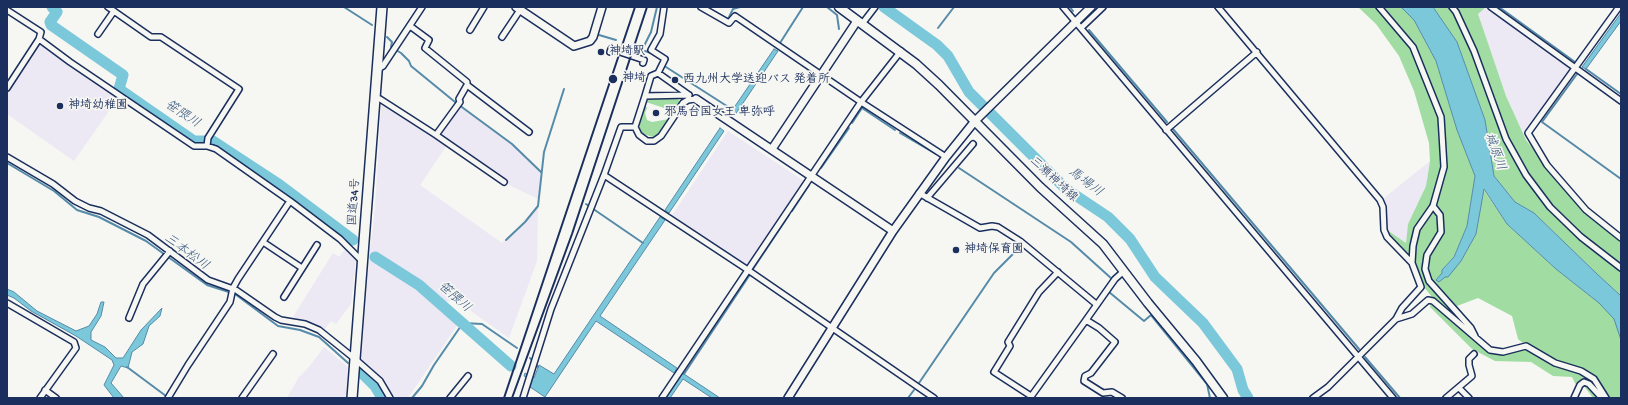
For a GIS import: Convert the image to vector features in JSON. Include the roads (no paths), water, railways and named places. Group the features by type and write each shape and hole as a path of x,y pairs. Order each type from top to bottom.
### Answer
{"highway":[{"name":"国道34号","path":"352,398 382,7"}],"main road":[{"name":"三瀬神埼線","path":"839,7 901,52 939,85 1040,186 1103,244 1196,360 1223,398"}],"street":[{"path":"108,7 151,37 161,37 239,89 208,138 207,146"},
{"path":"378,69 383,66 422,7"},
{"path":"470,30 484,7"},
{"path":"502,37 518,9 574,46 590,41 593,38 602,7"},
{"path":"664,7 660,34 651,50 665,59 658,73 651,76 635,127 638,134 647,141 654,141 662,136 683,103 688,100 696,99"},
{"path":"701,7 729,23 735,16 861,102 946,157"},
{"path":"772,149 821,74 860,22 874,7"},
{"path":"1063,7 1393,398"},
{"path":"1079,25 1091,7"},
{"path":"788,398 893,231 919,193 975,121 1079,25 1103,7"},
{"path":"1218,7 1380,200 1383,207 1384,230 1387,237 1412,263 1421,287 1402,308 1396,319 1328,387 1316,397"},
{"path":"1379,7 1413,47 1440,117 1444,167 1433,206 1416,229 1412,263"},
{"path":"1452,7 1456,12 1474,51 1506,139 1526,175 1555,212 1581,237 1621,268"},
{"path":"1491,7 1621,101"},
{"path":"1619,7 1528,133 1547,165 1586,210 1621,238"},
{"path":"7,10 41,32 39,39 7,88"},
{"path":"98,34 114,11"},
{"path":"410,26 429,40 425,48 467,82 467,86 529,132"},
{"path":"39,39 70,62 194,146 207,146 216,149 290,201 340,239 363,262"},
{"path":"610,52 611,49 644,60 643,63"},
{"path":"662,398 861,102 901,52"},
{"path":"1166,130 1257,52"},
{"path":"658,73 893,231"},
{"path":"436,135 458,104 459,99 467,86"},
{"path":"645,96 689,95"},
{"path":"375,98 380,99 436,135 504,182"},
{"path":"523,398 554,302 604,175 621,127 635,127"},
{"path":"927,198 973,144"},
{"path":"7,157 53,184 75,201 89,208 101,211 148,235 208,280 233,288 281,320 305,324 320,330 356,359 380,381 390,398"},
{"path":"604,175 748,270 934,398"},
{"path":"919,193 980,228 992,226 998,227 1020,241 1096,304"},
{"path":"168,398 230,302 233,288 290,201"},
{"path":"1433,206 1440,215 1441,232 1426,255 1425,269 1429,281 1471,328 1476,339"},
{"path":"263,242 302,268"},
{"path":"284,297 318,245"},
{"path":"129,318 143,284 170,251"},
{"path":"1058,272 1039,292 1008,342 1010,346 994,372 1030,397 1114,279 1124,271"},
{"path":"1396,319 1412,314 1428,300 1433,301 1490,350 1503,352 1526,346 1555,363 1581,371 1594,379 1606,398"},
{"path":"7,303 74,342 76,348 40,398"},
{"path":"1086,320 1099,328 1115,342 1091,373 1084,376 1084,381 1103,393 1112,392 1122,398"},
{"path":"242,398 273,354"},
{"path":"1446,398 1472,376 1469,359 1474,354"},
{"path":"450,398 468,376"},
{"path":"1574,398 1580,385 1584,382 1589,384 1602,398"},
{"path":"1459,388 1469,398"},
{"path":"45,390 56,398"}],"water":[{"path":"1401,7 1433,7 1457,42 1485,120 1494,176 1515,202 1534,213 1621,296 1621,340 1614,319 1599,303 1556,269 1507,224 1484,189 1476,234 1461,261 1448,277 1445,277 1439,282 1436,280 1442,273 1442,270 1454,257 1467,226 1475,176 1457,130 1436,61 1414,20"},
{"path":"1621,13 1621,21 1586,69 1582,67"},
{"path":"774,49 778,51 735,115 731,112"},
{"path":"720,128 724,131 669,213 665,210"},
{"path":"660,217 665,220 600,316 677,368 674,373 596,321 545,397 530,387 532,381 524,376 525,373 534,378 539,365 554,374"},
{"path":"7,289 14,292 37,311 76,331 89,326 97,314 101,302 104,302 101,316 91,332 91,340 105,347 116,358 123,358 141,330 162,308 160,316 149,326 143,344 132,352 128,368 121,366 111,383 124,398 114,398 104,385 114,365 112,360 76,336 31,311 14,298 7,295"},
{"path":"682,373 720,398 712,398 683,379 670,398 665,398"}],"waterway":[{"name":"笹隈川","path":"52,7 57,12 50,22 51,25 123,75 119,89 194,141 213,141 277,183 353,240"},
{"path":"344,7 372,25"},
{"path":"657,7 651,32 642,50 651,53 662,60"},
{"path":"707,7 728,19 733,9 740,7"},
{"path":"780,43 803,7"},
{"path":"827,7 837,15 839,29"},
{"name":"馬場川","path":"884,7 937,45 948,56 969,92 1066,189 1108,217 1130,239 1155,277 1203,323 1237,369 1243,390 1248,398"},
{"path":"938,28 954,7"},
{"path":"1070,7 1073,11"},
{"path":"1499,7 1575,62"},
{"path":"1089,30 1167,122"},
{"path":"599,35 616,40"},
{"path":"387,37 392,42 391,47 401,53 409,61 411,66 455,102 512,144 541,172"},
{"path":"666,67 733,110"},
{"path":"1586,69 1621,94"},
{"path":"1577,74 1542,122 1621,179"},
{"path":"506,240 525,222 538,206 544,152 564,89"},
{"path":"852,123 862,108 895,130"},
{"path":"821,168 849,128"},
{"path":"1173,129 1359,349"},
{"path":"900,133 936,154"},
{"name":"三本松川","path":"7,163 54,191 77,210 99,217 146,241 207,285 235,294 278,326 300,330 319,337 348,363"},
{"path":"959,168 1071,242 1112,279 1105,289"},
{"path":"792,211 809,185"},
{"path":"586,204 643,243"},
{"path":"753,269 789,215"},
{"path":"919,383 994,273 1020,247"},
{"name":"笹隈川","path":"375,257 419,285 511,366"},
{"path":"684,374 749,276"},
{"path":"1109,292 1144,321 1151,315 1207,384 1210,398"},
{"path":"412,398 422,386 434,365 463,323 482,324 517,348"},
{"path":"1365,357 1400,398"},
{"path":"530,358 538,367"},
{"path":"127,367 166,396"},
{"name":"三本松川","path":"361,372 375,386 382,398"},
{"path":"908,398 914,390"}],"railway":[{"path":"504,398 635,7"},
{"path":"512,398 572,234 647,7"}],"place":[{"name":"神埼駅","path":"601,52"},
{"name":"神埼","path":"613,79"},
{"name":"西九州大学送迎バス 発着所","path":"675,80"},
{"name":"神埼幼稚園","path":"60,106"},
{"name":"邪馬台国女王 卑弥呼","path":"656,113"},
{"name":"神埼保育園","path":"956,250"}],"water label":[{"name":"城原川","path":"1494,152"}]}
